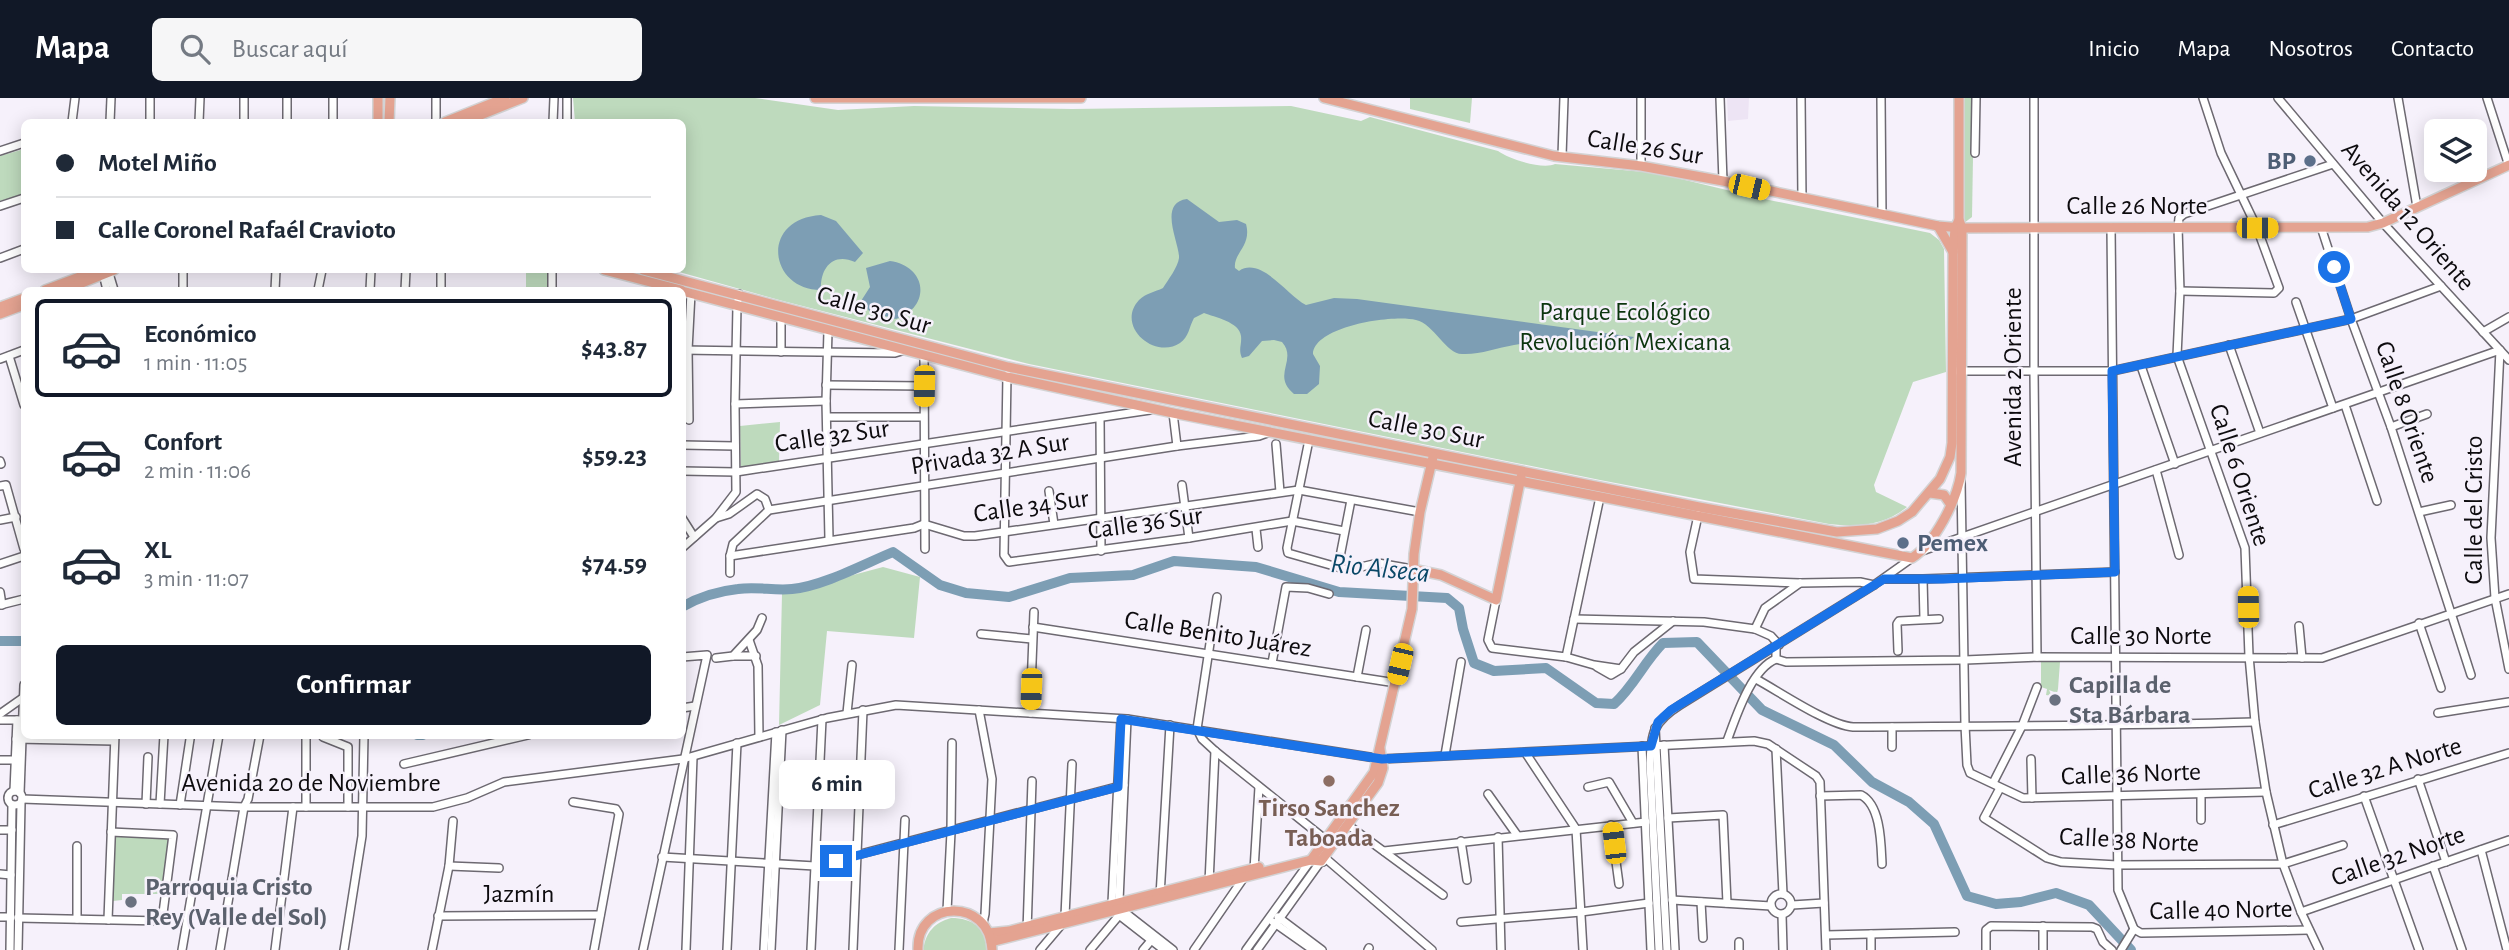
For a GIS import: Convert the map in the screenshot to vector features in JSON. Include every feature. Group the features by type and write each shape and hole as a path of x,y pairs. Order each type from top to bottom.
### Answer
{"main road":[{"path":"378,98 378,119"},
{"path":"389,119 390,98"},
{"path":"451,119 480,103 505,98"},
{"path":"470,119 523,98"},
{"path":"815,98 1081,98"},
{"name":"Calle 26 Sur","path":"1324,98 1478,138 1562,156 1723,181 1938,226 1959,225"},
{"path":"1912,558 1922,551 1951,505 1961,473 1957,371 1959,98"},
{"name":"Calle 26 Norte","path":"1959,225 2034,228 2368,227 2383,223 2509,165"},
{"name":"Calle 30 Sur","path":"686,291 924,355 1837,532 1872,530 1901,520 1930,493 1944,473 1952,448 1957,371 1953,254 1959,225"},
{"path":"1938,226 1953,254"},
{"path":"55,287 100,273"},
{"path":"71,287 102,273"},
{"name":"Calle 30 Sur","path":"619,273 739,294 1007,372 1154,409 1912,558"},
{"name":"Calle 30 Sur","path":"644,278 672,287"},
{"path":"0,307 21,299"},
{"path":"0,314 21,306"},
{"path":"1321,859 1326,840 1371,778 1380,755 1412,609 1412,569 1420,512 1434,452"},
{"path":"1412,569 1441,575 1496,600 1522,470"},
{"path":"1930,493 1944,495 1951,505"},
{"path":"1872,530 1866,539 1872,551"},
{"path":"918,950 919,936 924,927 930,920 947,911 970,914 983,923 991,942 1160,895 1321,859 1378,783 1381,776 1380,755"}],"street":[{"path":"110,119 111,98"},
{"path":"150,98 150,119"},
{"path":"199,119 200,98"},
{"path":"244,98 244,119"},
{"path":"287,98 287,119"},
{"path":"333,98 333,119"},
{"path":"436,98 436,119"},
{"path":"553,119 554,98"},
{"path":"567,98 567,119"},
{"path":"1562,156 1563,98"},
{"path":"1640,166 1641,98"},
{"path":"1720,98 1723,181"},
{"path":"1801,98 1802,198"},
{"path":"1881,98 1882,215"},
{"path":"1975,153 1976,98"},
{"name":"Avenida 2 Oriente","path":"2034,98 2037,657"},
{"path":"2180,291 2274,292 2279,288 2257,228 2221,153 2203,98"},
{"name":"Avenida 12 Oriente","path":"2278,98 2383,223 2509,360"},
{"path":"2398,98 2417,207"},
{"path":"2487,98 2509,165"},
{"path":"75,100 75,119"},
{"path":"0,150 21,144"},
{"path":"2242,195 2333,164"},
{"name":"Calle 6 Oriente","path":"2242,195 2181,215 2178,227 2178,356 2247,558 2249,656 2255,722 2266,792 2283,864 2319,950"},
{"path":"0,206 21,199"},
{"path":"2111,227 2118,865 2119,895 2134,929 2121,950"},
{"name":"Calle 8 Oriente","path":"2321,227 2391,427 2471,675"},
{"path":"0,258 21,250"},
{"path":"1957,371 2112,371 2141,366 2351,319 2441,286"},
{"path":"686,544 734,497 737,487 735,350 739,294"},
{"path":"2296,302 2333,408"},
{"path":"2483,332 2509,317"},
{"path":"781,318 781,352"},
{"path":"828,331 826,401 830,539"},
{"path":"2229,345 2260,433"},
{"name":"Calle 30 Sur","path":"686,350 827,354 895,353 906,350"},
{"path":"1922,551 2500,350"},
{"name":"Calle del Cristo","path":"2500,350 2491,538 2495,598 2509,669"},
{"path":"0,359 21,351"},
{"path":"924,355 925,548"},
{"path":"9,356 21,395"},
{"path":"2141,366 2175,464"},
{"path":"1004,532 1007,372"},
{"path":"686,373 688,420"},
{"path":"827,385 924,386"},
{"path":"735,404 826,401"},
{"path":"2345,405 2377,501"},
{"name":"Calle 32 Sur","path":"686,471 736,472 1154,409"},
{"path":"1173,413 1177,446"},
{"path":"2391,427 2427,414"},
{"path":"827,417 923,417"},
{"path":"1100,418 1101,551"},
{"name":"Privada 32 A Sur","path":"769,510 1177,446 1259,436 1270,432"},
{"path":"1309,440 1287,550 1291,555 1353,570 1378,563 1412,569"},
{"path":"1276,444 1279,492"},
{"path":"686,445 735,446"},
{"path":"2156,470 2179,555"},
{"path":"1961,473 1965,725"},
{"path":"1182,485 1189,538"},
{"path":"3,486 21,537"},
{"name":"Calle 34 Sur","path":"731,552 914,528 924,524 969,537 1299,490 1420,512"},
{"path":"1049,491 1054,524"},
{"path":"716,517 729,514 757,495 765,499 769,510 731,552 730,573"},
{"path":"1566,657 1600,497"},
{"path":"1338,567 1351,500"},
{"path":"2419,512 2451,505"},
{"path":"1699,507 1690,552 1694,579 1860,582 1874,585"},
{"path":"0,520 16,517"},
{"path":"1292,521 1344,531"},
{"name":"Calle 36 Sur","path":"1004,532 1005,559 1013,563 1256,529 1292,521"},
{"path":"686,524 694,537"},
{"path":"1256,529 1258,547"},
{"path":"0,564 21,557"},
{"path":"1651,950 1646,822 1655,728 1658,722 1671,710 1778,646 1884,579 1912,558"},
{"path":"1884,579 2115,572"},
{"path":"1923,579 1924,619"},
{"path":"1755,629 1765,608 1800,583"},
{"path":"1272,663 1286,587 1308,588 1329,594"},
{"path":"0,592 1,605 21,599"},
{"name":"Calle 30 Norte","path":"1776,659 1786,662 2037,657 2328,656 2509,594"},
{"path":"1217,597 1197,729 1202,739 1215,751 1326,840"},
{"path":"1496,600 1488,640 1489,644 1497,649 1566,657 1621,669 1634,652 1673,621"},
{"path":"1030,713 1034,612"},
{"path":"733,656 757,630 762,618"},
{"path":"1898,651 1897,622 1939,618"},
{"path":"1574,619 1704,622 1755,629 1764,632 1778,646"},
{"path":"2419,623 2441,688"},
{"path":"2299,626 2302,658"},
{"name":"Calle Benito Juárez","path":"1033,627 1396,683"},
{"path":"1357,677 1366,630"},
{"path":"981,634 1032,639"},
{"path":"749,640 756,656 760,737"},
{"path":"1727,741 1743,701 1763,668 1776,659 1778,646"},
{"path":"643,950 706,655 686,657"},
{"path":"716,658 756,656"},
{"path":"1758,658 1763,668"},
{"path":"1445,755 1461,662"},
{"path":"848,713 852,665"},
{"path":"1754,681 1845,726 2117,726 2255,722"},
{"path":"1993,783 2022,726 2037,687"},
{"path":"0,714 21,699"},
{"path":"2438,713 2509,702"},
{"name":"Avenida 20 de Noviembre","path":"7,801 19,796 112,804 433,807 467,799 504,782 683,759 822,719 896,705 1124,719 1380,755 1525,752 1727,741 1762,742 1776,749"},
{"path":"686,707 695,706"},
{"path":"853,950 863,710"},
{"path":"979,710 991,771 983,923"},
{"path":"811,950 822,719"},
{"path":"1090,950 1118,908 1124,719"},
{"path":"0,720 20,720 15,896 18,950"},
{"path":"1160,895 1170,725"},
{"name":"Calle 36 Norte","path":"1965,725 1968,769 1974,776 2016,796 2032,798 2266,792"},
{"path":"1892,727 1892,747"},
{"path":"764,950 779,731"},
{"path":"19,796 14,760 20,739"},
{"path":"108,920 115,739"},
{"path":"160,804 164,739"},
{"path":"180,805 190,739"},
{"path":"182,950 218,739"},
{"path":"220,950 244,807 248,799 259,739"},
{"path":"306,739 306,807"},
{"path":"328,739 348,747 348,807"},
{"path":"344,950 361,846 364,739"},
{"path":"404,764 511,739"},
{"path":"727,950 737,743"},
{"path":"947,911 953,782 952,743"},
{"path":"1654,746 1659,950"},
{"path":"1654,746 1668,817 1675,950"},
{"path":"1776,749 1818,778 1826,950"},
{"path":"1776,749 1783,894"},
{"path":"1209,883 1215,751"},
{"path":"1525,752 1576,829 1583,950"},
{"name":"Calle 32 A Norte","path":"2273,825 2509,752"},
{"path":"146,804 148,757"},
{"path":"686,950 693,757"},
{"path":"2031,759 2032,798"},
{"path":"0,760 14,760"},
{"path":"1040,950 1064,920 1072,764"},
{"path":"2418,779 2446,862"},
{"path":"1027,930 1032,781"},
{"path":"1588,787 1609,782 1633,823"},
{"path":"1655,783 1667,950"},
{"path":"662,857 815,866 1121,786"},
{"path":"1194,950 1250,873 1259,787"},
{"name":"Calle 38 Norte","path":"2000,788 1984,818 2053,861 2118,865 2283,864 2343,845"},
{"path":"1488,794 1517,835"},
{"path":"2201,794 2201,820"},
{"path":"1820,796 1861,795 1866,798 1877,820 1882,864"},
{"path":"15,896 11,874 16,848 7,801 19,796"},
{"path":"2364,796 2419,950"},
{"path":"573,802 619,811 594,950"},
{"path":"275,950 293,807"},
{"path":"1668,817 1723,815 1727,903"},
{"path":"899,950 905,820"},
{"path":"432,950 451,855 453,821"},
{"path":"1384,851 1646,822"},
{"path":"1348,825 1443,895"},
{"path":"1611,825 1619,884"},
{"path":"0,830 12,830"},
{"path":"0,917 162,921 173,835 111,832"},
{"path":"1498,837 1501,950"},
{"name":"Calle 32 Norte","path":"2301,912 2509,840"},
{"path":"1461,841 1467,880"},
{"path":"77,846 77,919"},
{"path":"2481,850 2507,950"},
{"path":"1246,950 1275,919 1321,859 1432,950"},
{"path":"771,864 771,950"},
{"path":"449,866 499,868"},
{"path":"2433,866 2462,950"},
{"path":"0,874 11,874"},
{"path":"1783,894 1792,905"},
{"path":"1771,906 1774,897 1783,894"},
{"path":"1672,900 1771,906 1777,914 1782,915 1787,913 1792,905"},
{"path":"1461,922 1581,912 1649,902"},
{"path":"1701,902 1703,938"},
{"path":"1792,905 1824,903"},
{"path":"1118,908 1164,950"},
{"name":"Jazmín","path":"439,916 600,915"},
{"path":"1782,915 1783,950"},
{"path":"10,950 15,918"},
{"path":"1257,950 1275,919"},
{"path":"1275,919 1312,950"},
{"path":"1275,919 1322,950"},
{"path":"2043,926 2043,950"},
{"path":"1986,950 1987,927 2043,926 2095,928 2103,942 2112,950"},
{"name":"Calle 40 Norte","path":"2134,929 2141,933 2309,930"},
{"path":"1826,935 1955,932"},
{"path":"1871,934 1871,950"},
{"path":"1143,950 1153,938"},
{"path":"1153,938 1173,950"}],"shaded area":[{"path":"1727,98 1749,98 1748,119 1728,121"}],"green space":[{"name":"Parque Ecológico Revolución Mexicana","path":"573,98 755,98 838,110 914,106 1072,109 1291,106 1361,121 1370,117 1498,151 1535,165 1555,164 1656,173 1764,199 1930,233 1939,240 1944,249 1946,372 1913,382 1874,485 1876,492 1907,507 1880,522 1860,525 1829,524 1029,364 683,273 686,273 686,119 575,119"},
{"path":"1410,98 1472,98 1470,123 1410,109"},
{"path":"1963,98 1974,98 1972,217 1964,223"},
{"path":"21,150 21,195 0,201 0,156"},
{"path":"526,273 549,273 549,287 526,287"},
{"path":"780,422 779,462 741,468 740,426"},
{"path":"883,567 920,577 914,638 827,631 820,705 779,725 782,594"},
{"path":"2041,661 2060,662 2057,693 2049,690 2052,696 2046,695 2047,689 2041,687"},
{"path":"115,835 171,836 164,894 122,894 122,900 113,901"},
{"path":"951,918 966,920 977,926 989,950 923,950 932,929"}],"water":[{"path":"1187,199 1219,222 1237,220 1246,224 1247,238 1235,268 1239,271 1256,269 1265,273 1306,305 1334,298 1357,299 1634,337 1618,345 1598,345 1594,338 1534,342 1462,354 1456,353 1429,327 1416,320 1374,321 1340,329 1317,344 1313,354 1320,366 1319,384 1307,394 1294,394 1285,380 1287,355 1282,342 1262,341 1249,356 1242,358 1240,331 1226,321 1204,313 1194,318 1183,341 1170,347 1150,344 1135,330 1133,310 1139,300 1163,288 1177,265 1179,258 1172,225 1173,208 1178,202"},
{"path":"821,215 836,221 863,253 855,262 840,259 829,264 823,275 821,290 804,287 790,279 778,254 780,240 788,228 801,219"},
{"path":"890,261 912,270 920,287 920,297 915,306 896,319 870,312 861,301 870,287 866,268"}],"waterway":[{"name":"Rio Alseca","path":"686,605 702,597 731,590 804,587 893,552 940,585 966,593 1009,597 1070,578 1133,575 1174,561 1256,567 1339,592 1447,598 1459,608 1474,663 1494,671 1546,668 1596,703 1614,704 1663,643 1697,642 1762,710 1834,745 1872,782 1909,802 1934,824 1967,896 1996,904 2021,902 2056,893 2089,905 2131,950"},
{"name":"Rio Alseca","path":"0,641 21,641"}],"place":[{"name":"BP","path":"2310,161"},
{"name":"Pemex","path":"1903,543"},
{"name":"Capilla de Sta Bárbara","path":"2055,700"},
{"name":"Tirso Sanchez Taboada","path":"1329,781"},
{"name":"Parroquia Cristo Rey (Valle del Sol)","path":"131,902"}],"route":[{"path":"836,861 1118,787 1121,719 1382,759 1651,746 1652,735 1658,722 1671,710 1884,579 2115,572 2112,371 2351,319 2334,267"}]}
